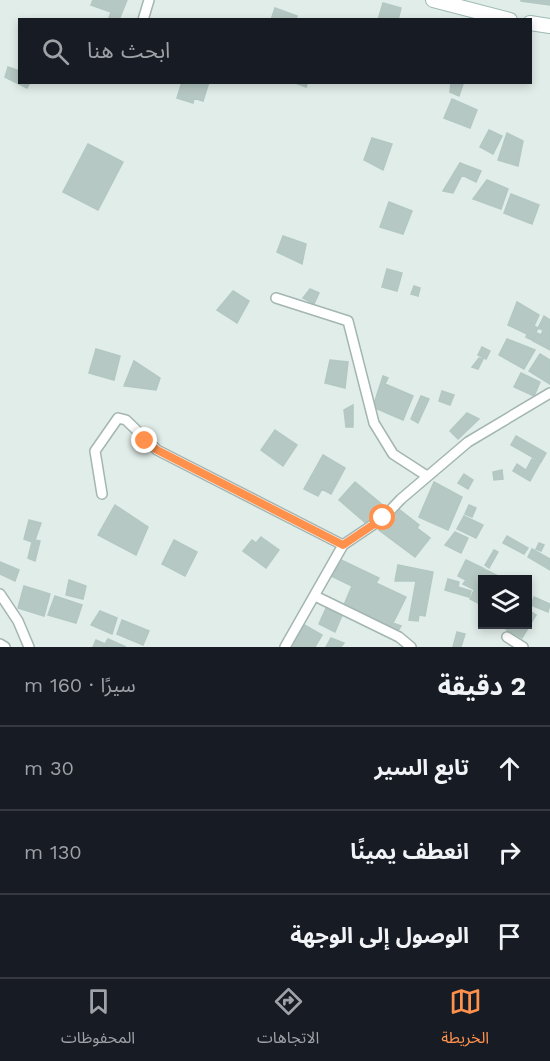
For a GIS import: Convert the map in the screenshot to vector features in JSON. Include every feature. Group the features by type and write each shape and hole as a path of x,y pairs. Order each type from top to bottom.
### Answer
{"street":[{"path":"144,18 149,0"},
{"path":"433,0 502,18"},
{"path":"532,23 550,26"},
{"path":"276,298 348,321 374,423 393,454 427,476"},
{"path":"285,647 343,545 383,518 427,476 476,436 550,393"},
{"path":"102,494 95,451 118,418 126,420 157,450 343,545"},
{"path":"0,594 18,621 29,647"},
{"path":"315,596 399,637 411,647"},
{"path":"507,637 523,647"},
{"path":"0,644 5,647"}],"building":[{"path":"93,0 127,0 120,18 109,18 111,12 91,5"},
{"path":"521,0 550,0 550,5 521,1"},
{"path":"383,3 401,8 398,18 379,18"},
{"path":"275,8 297,16 296,18 272,18"},
{"path":"8,67 18,70 18,84 5,77"},
{"path":"181,84 208,84 203,101 194,98 193,103 177,98"},
{"path":"451,84 463,84 459,96 450,92"},
{"path":"452,99 477,110 470,128 444,118"},
{"path":"489,130 502,136 493,154 480,147"},
{"path":"507,133 523,141 518,166 498,160"},
{"path":"372,138 392,144 383,170 364,160"},
{"path":"88,144 123,162 98,210 63,192"},
{"path":"460,163 481,171 476,182 462,175 453,193 443,191"},
{"path":"487,180 508,189 501,209 473,199"},
{"path":"511,194 539,205 532,224 504,213"},
{"path":"389,202 412,211 403,234 380,227"},
{"path":"283,236 306,244 302,264 277,252"},
{"path":"387,269 402,273 397,291 382,287"},
{"path":"414,286 420,288 418,296 411,294"},
{"path":"310,289 319,293 314,304 303,298"},
{"path":"233,291 249,301 237,323 217,310"},
{"path":"517,302 539,315 534,326 538,328 532,340 526,337 527,334 508,325"},
{"path":"544,316 550,320 550,350 533,341 537,333 541,335 543,330 538,328"},
{"path":"507,339 535,350 524,369 499,355"},
{"path":"482,347 490,351 486,359 478,355"},
{"path":"96,349 120,356 114,380 89,373"},
{"path":"540,354 550,360 550,384 529,371"},
{"path":"479,358 483,359 478,369 472,367"},
{"path":"330,360 348,362 345,388 325,383"},
{"path":"134,361 160,378 156,390 124,386"},
{"path":"521,373 540,382 534,396 514,387"},
{"path":"383,376 388,378 385,384 413,396 403,420 373,407"},
{"path":"442,391 454,395 450,405 439,401"},
{"path":"421,396 429,399 418,423 411,419"},
{"path":"353,405 353,427 346,427 344,410"},
{"path":"467,413 479,419 458,439 450,431"},
{"path":"275,430 297,445 283,466 261,450"},
{"path":"516,436 546,453 541,462 511,445"},
{"path":"323,455 345,468 331,494 322,489 318,496 304,489"},
{"path":"532,459 540,463 530,481 513,471 517,464 526,470"},
{"path":"502,470 503,479 494,480 493,472"},
{"path":"464,474 473,480 468,489 458,483"},
{"path":"355,482 384,506 368,525 339,500"},
{"path":"434,482 462,497 448,530 419,517"},
{"path":"115,505 148,527 136,555 98,535"},
{"path":"469,505 476,508 472,517 465,514"},
{"path":"396,507 419,525 417,528 430,538 415,557 379,530"},
{"path":"464,516 483,525 476,538 457,529"},
{"path":"29,520 41,523 35,540 40,541 35,561 28,558 32,542 24,539"},
{"path":"455,532 468,538 461,553 445,545"},
{"path":"507,536 528,548 524,554 503,543"},
{"path":"261,537 279,550 266,568 243,551 252,540 256,543"},
{"path":"174,540 197,552 185,576 162,564"},
{"path":"539,543 544,545 541,551 536,549"},
{"path":"532,549 550,559 550,570 528,557"},
{"path":"494,550 498,552 489,568 485,565"},
{"path":"339,559 379,578 376,583 406,597 393,623 401,626 398,631 344,605 352,586 331,576"},
{"path":"466,560 483,568 473,589 463,584 466,580 458,576"},
{"path":"0,562 19,570 15,581 0,574"},
{"path":"398,565 433,572 425,616 419,615 418,621 409,620 416,581 395,581"},
{"path":"484,569 496,575 481,575"},
{"path":"448,579 459,582 458,587 471,591 469,597 445,590"},
{"path":"69,580 86,586 83,599 66,595"},
{"path":"478,582 478,603 470,599"},
{"path":"24,586 50,594 44,616 18,608"},
{"path":"55,596 82,605 76,623 48,615"},
{"path":"534,597 550,604 548,612 532,605"},
{"path":"327,606 343,613 335,632 319,624"},
{"path":"100,611 117,618 112,634 91,625"},
{"path":"122,620 149,631 143,645 117,634"},
{"path":"301,623 322,635 315,647 289,647"},
{"path":"506,629 527,629 522,638"},
{"path":"457,632 465,634 461,647 453,647"},
{"path":"331,638 344,643 341,647 326,647"},
{"path":"108,639 126,647 93,647 96,640 105,644"}],"route":[{"path":"145,441 157,450 343,545 383,518"}]}
